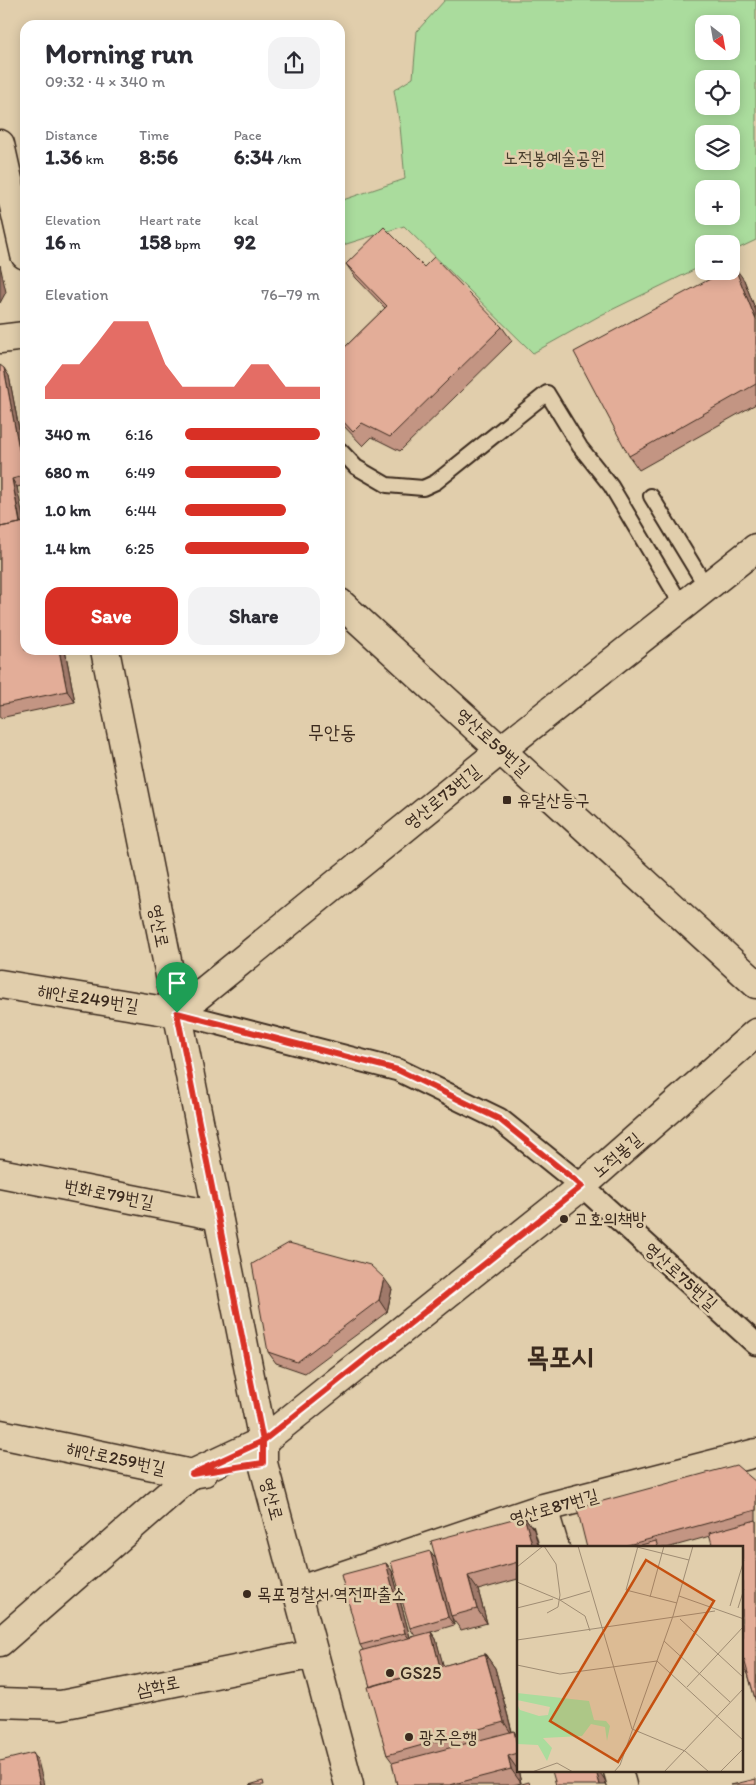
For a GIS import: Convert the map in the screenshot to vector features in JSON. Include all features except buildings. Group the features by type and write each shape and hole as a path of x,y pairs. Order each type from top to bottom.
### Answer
{"street":[{"path":"0,144 20,233"},
{"path":"0,339 20,337"},
{"name":"영산로73번길","path":"177,1013 500,750 756,548"},
{"name":"영산로59번길","path":"345,608 756,984"},
{"name":"영산로","path":"106,655 263,1452 297,1590 349,1785"},
{"name":"해안로249번길","path":"0,984 177,1013"},
{"name":"영산로75번길","path":"177,1013 398,1070 499,1119 582,1186 756,1344"},
{"name":"노적봉길","path":"0,1642 192,1474 263,1452 582,1186 756,1033"},
{"name":"번화로79번길","path":"0,1173 218,1216"},
{"name":"해안로259번길","path":"0,1434 192,1474"},
{"name":"영산로87번길","path":"297,1590 544,1508 756,1453"},
{"path":"544,1508 554,1546"},
{"name":"삼학로","path":"0,1703 61,1705 314,1654"},
{"path":"618,1772 622,1785"}],"lane":[{"path":"345,455 356,466 387,485 423,488 436,482 547,393 580,447 610,486 683,607"},
{"path":"651,496 707,588 756,564"}],"green space":[{"name":"노적봉예술공원","path":"445,0 756,0 756,240 740,248 740,235 695,235 695,269 601,315 533,353 404,226 345,244 345,199 405,179 400,126 394,90 413,78 417,31"}],"place":[{"name":"유달산등구","path":"507,800"},
{"name":"고호의책방","path":"564,1219"},
{"name":"목포경찰서 역전파출소","path":"247,1594"},
{"name":"GS25","path":"390,1673"},
{"name":"광주은행","path":"409,1737"}],"district":[{"name":"무안동","path":"332,732"},
{"name":"목포시","path":"560,1356"}],"route":[{"path":"177,1013 263,1441 192,1474 263,1463 263,1441 582,1186 499,1119 398,1070 177,1013"}]}
